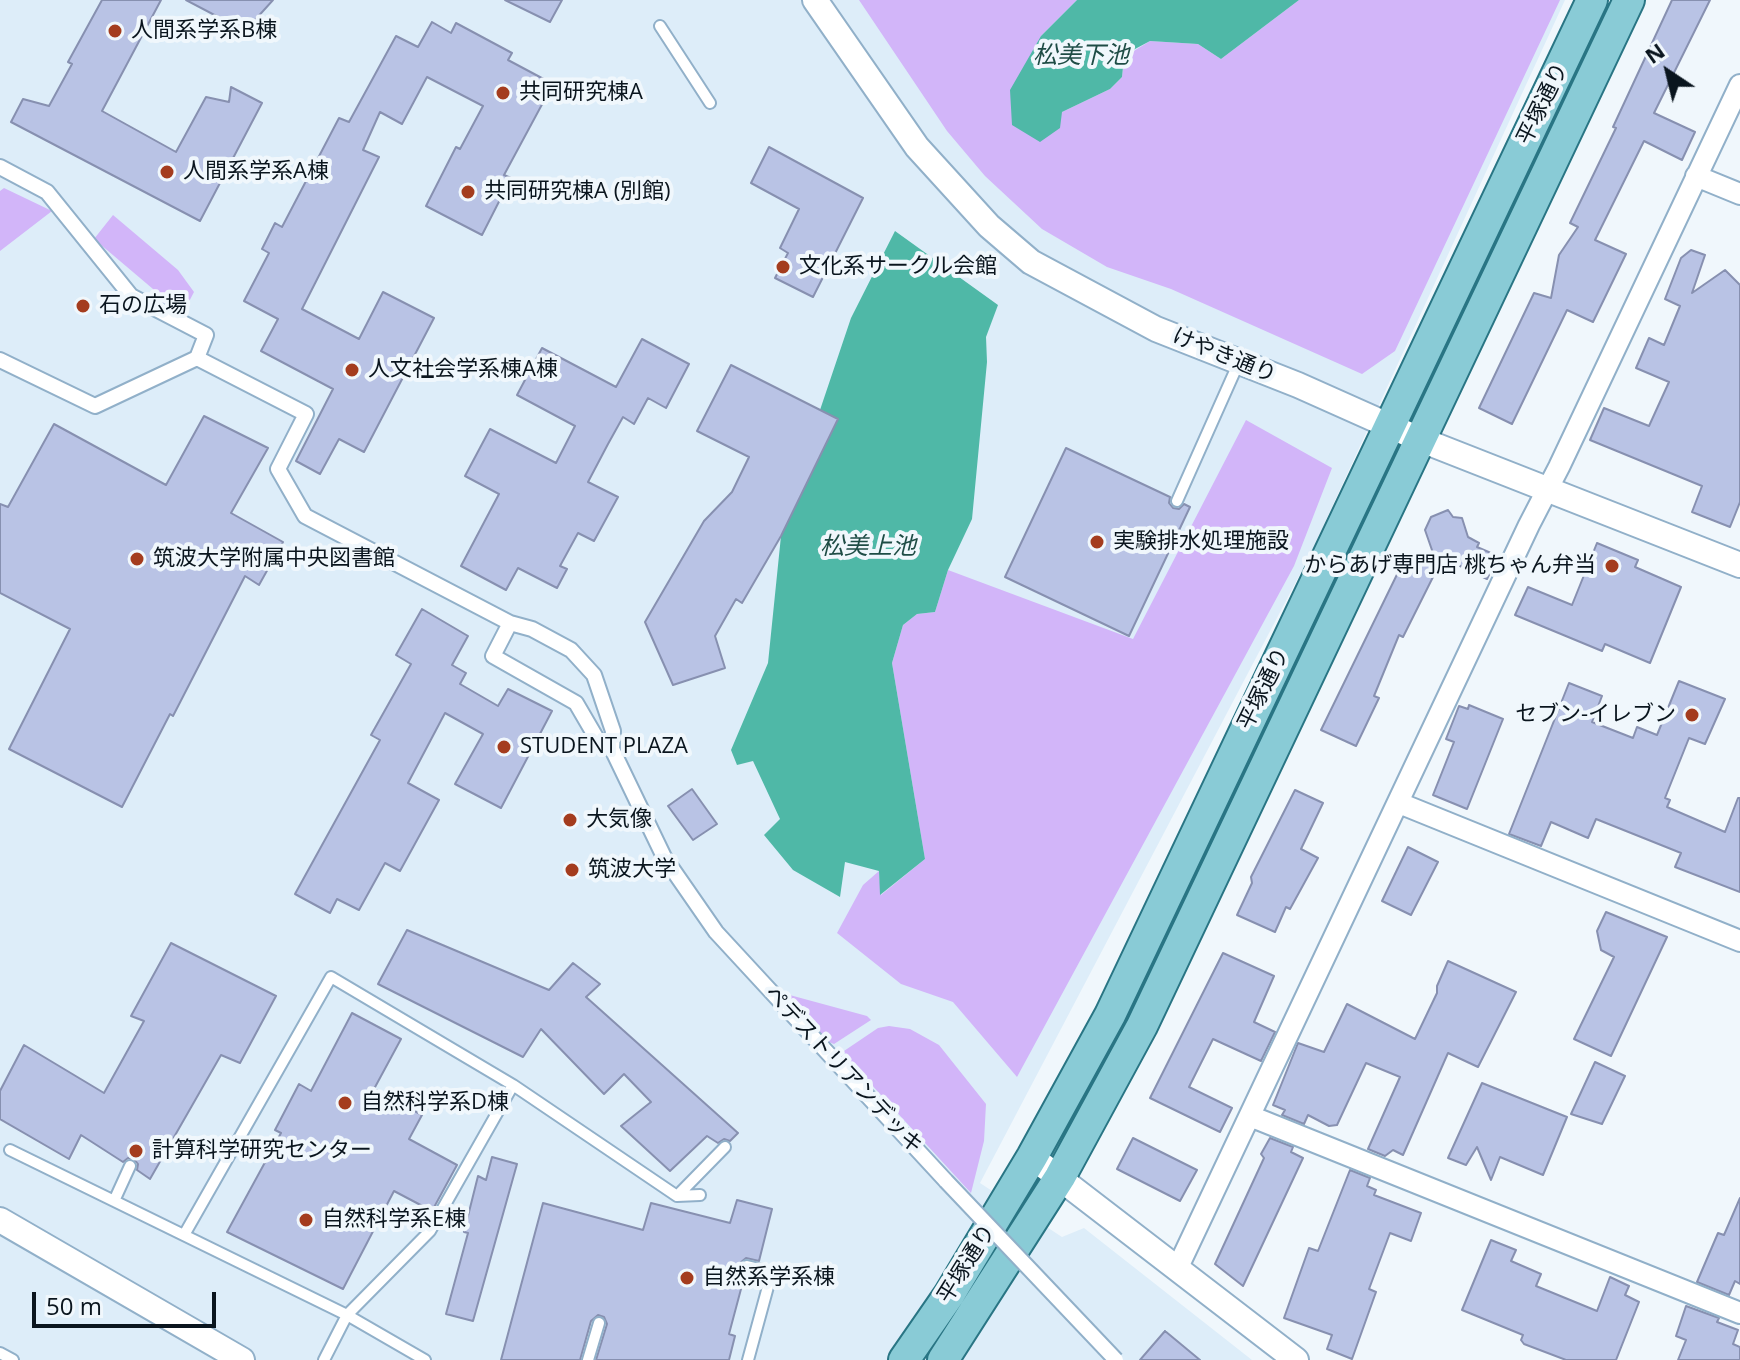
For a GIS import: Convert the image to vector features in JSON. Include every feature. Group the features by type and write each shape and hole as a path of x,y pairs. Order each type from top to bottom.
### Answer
{"main road":[{"name":"平塚通り","path":"904,1360 949,1295 1032,1157 1110,1015 1592,0"},
{"name":"平塚通り","path":"943,1360 1060,1177 1142,1026 1629,0"}],"street":[{"name":"けやき通り","path":"815,0 917,147 989,226 1031,262 1156,329 1419,439 1740,565"},
{"path":"1178,1267 1740,85"},
{"path":"0,167 47,192 131,296 206,335 197,358 95,406 0,360"},
{"path":"1696,176 1740,194"},
{"name":"ペデストリアンデッキ","path":"197,358 306,414 278,469 305,516 510,623 532,629 571,650 594,675 613,731 612,749 664,857 716,932 1116,1360"},
{"name":"ペデストリアンデッキ","path":"510,623 493,656 576,703 597,739 612,749"},
{"path":"1399,803 1740,941"},
{"path":"1250,1116 1740,1313"},
{"path":"1032,1157 1296,1360"},
{"path":"0,1220 242,1360"}],"lane":[{"path":"660,26 710,103"},
{"path":"1177,501 1239,362"},
{"path":"184,1235 331,977 513,1085 677,1196 700,1195"},
{"path":"324,1360 347,1315 430,1231 513,1085"},
{"path":"677,1196 725,1147"},
{"path":"10,1150 347,1315 425,1360"},
{"path":"114,1201 130,1166"},
{"path":"747,1266 772,1272 748,1360"},
{"path":"588,1360 599,1323"},
{"path":"0,1353 13,1360"}],"shaded area":[{"name":"筑波大学","path":"0,0 1565,0 1309,557 980,1183 1062,1237 1084,1228 1252,1360 0,1360"},
{"path":"859,0 1077,0 1041,36 1062,112 1110,89 1122,77 1124,57 1150,41 1198,44 1221,59 1299,0 1560,0 1395,351 1362,374 1171,289 1107,267 1042,229 985,176 947,131"},
{"path":"4,188 52,211 0,251 0,191"},
{"path":"113,215 178,270 194,292 182,315 149,297 153,289 94,239"},
{"path":"1246,420 1332,468 1294,566 1017,1077 953,1002 901,984 837,933 863,885 879,871 881,895 925,859 892,663 903,625 917,614 935,612 948,570 1133,639"},
{"path":"786,994 867,1016 871,1020 834,1044 784,996"},
{"path":"878,1028 910,1029 939,1045 986,1104 984,1141 971,1193 847,1058 844,1051"}],"water":[{"name":"松美下池","path":"1077,0 1299,0 1221,59 1198,44 1150,41 1135,49 1124,57 1122,77 1110,89 1062,112 1060,128 1040,142 1012,125 1010,90 1041,36"},
{"name":"松美上池","path":"895,231 998,305 986,337 987,362 972,519 948,570 935,612 917,614 903,625 892,663 925,859 880,895 879,871 845,862 840,897 793,870 764,835 780,819 753,761 737,765 731,750 768,663 781,536 838,419 820,410 851,318"}],"building":[{"name":"人間系学系A棟","path":"102,0 161,0 102,111 176,152 206,97 229,102 231,87 262,103 200,221 11,122 23,99 49,106 72,64 68,62"},
{"name":"人間系学系B棟","path":"186,0 273,0 245,31"},
{"path":"505,0 562,0 550,22"},
{"path":"1672,0 1710,0 1654,113 1695,132 1682,160 1644,141 1595,240 1626,254 1593,322 1567,310 1512,424 1479,408 1534,293 1551,298 1559,255 1578,227 1570,223"},
{"path":"432,22 451,33 456,23 512,53 508,60 553,84 504,175 511,178 482,235 426,206 456,147 460,149 483,106 427,77 402,124 380,112 363,150 379,157 302,309 359,339 383,292 434,318 364,452 339,439 320,474 296,461 333,389 261,351 278,319 244,301 269,253 262,249 275,223 282,227 339,118 349,122 396,36 418,47"},
{"path":"769,147 863,198 813,297 775,278 788,253 780,248 799,209 751,183"},
{"path":"1691,250 1705,255 1692,293 1725,270 1740,285 1740,502 1730,527 1692,512 1702,486 1590,440 1604,408 1649,426 1669,382 1636,368 1649,338 1664,345 1680,306 1665,299 1681,258"},
{"path":"642,339 689,364 666,408 648,398 634,424 623,417 588,482 618,497 594,541 578,533 560,566 567,569 557,588 518,568 506,590 461,566 499,494 465,476 490,429 556,463 575,426 517,395 542,348 616,387"},
{"path":"731,365 838,419 781,536 742,603 736,599 715,636 725,668 673,685 645,622 704,521 732,492 749,457 697,431"},
{"name":"筑波大学附属中央図書館","path":"204,416 268,448 231,513 283,542 259,585 245,576 122,807 9,749 70,629 0,593 0,504 8,507 54,424 166,485"},
{"name":"実験排水処理施設","path":"1066,448 1170,497 1169,503 1173,508 1179,509 1184,504 1190,507 1129,636 1005,577"},
{"path":"1448,510 1453,517 1462,518 1468,537 1479,543 1477,547 1498,556 1487,579 1433,553 1425,530 1431,517"},
{"path":"1597,543 1638,560 1635,567 1681,587 1650,663 1605,644 1602,651 1515,615 1528,587 1572,605"},
{"path":"1407,554 1437,569 1403,637 1399,635 1374,696 1379,698 1356,746 1321,730"},
{"path":"422,609 468,636 452,665 466,673 460,684 498,706 508,689 552,711 501,808 455,784 483,734 445,713 408,783 439,800 400,871 385,863 359,910 337,899 330,913 295,894 380,740 371,735 411,664 396,655"},
{"path":"1679,681 1725,699 1705,744 1689,738 1665,798 1670,800 1667,807 1725,832 1740,798 1740,892 1675,867 1681,853 1596,819 1588,838 1551,822 1541,846 1509,834 1569,683 1602,696 1592,722 1633,738 1637,727 1657,735"},
{"path":"1469,705 1503,719 1467,809 1433,795 1454,742 1446,739 1459,706 1468,709"},
{"path":"692,789 717,824 693,840 668,806"},
{"path":"1295,790 1323,803 1301,849 1318,858 1290,909 1286,907 1275,932 1237,915 1252,883 1251,877"},
{"path":"1408,847 1438,862 1411,915 1382,901"},
{"path":"1606,912 1667,937 1611,1056 1574,1039 1614,957 1601,950 1597,931"},
{"path":"407,930 549,990 573,963 600,984 586,997 738,1133 730,1141 724,1139 718,1143 707,1136 670,1171 621,1126 651,1102 624,1074 604,1094 541,1029 523,1057 378,984"},
{"path":"171,943 276,996 240,1063 221,1055 150,1179 137,1170 138,1164 134,1159 128,1158 123,1162 81,1135 69,1159 0,1119 0,1091 24,1045 104,1093 144,1021 131,1016"},
{"path":"1223,953 1274,976 1254,1022 1275,1032 1261,1061 1213,1039 1189,1087 1232,1108 1220,1132 1150,1098"},
{"path":"1448,961 1516,992 1478,1067 1448,1053 1403,1155 1393,1150 1385,1156 1368,1149 1400,1077 1366,1063 1337,1125 1329,1126 1308,1115 1304,1124 1282,1115 1285,1110 1273,1105 1298,1043 1324,1052 1347,1004 1415,1039"},
{"path":"352,1013 401,1039 374,1089 422,1115 409,1139 457,1165 432,1211 394,1191 343,1289 227,1232 281,1133 275,1130 299,1084 311,1091"},
{"path":"1595,1062 1625,1076 1602,1124 1571,1114"},
{"path":"1482,1083 1567,1117 1543,1175 1500,1157 1491,1180 1477,1147 1466,1165 1448,1158"},
{"path":"1133,1138 1197,1170 1180,1201 1117,1169"},
{"path":"1270,1138 1293,1147 1291,1152 1303,1158 1243,1286 1215,1264 1264,1158 1261,1154"},
{"path":"492,1157 517,1164 473,1321 446,1314 468,1233 464,1232 478,1176 486,1180"},
{"path":"1350,1170 1370,1178 1367,1186 1376,1190 1374,1195 1421,1213 1411,1241 1390,1233 1369,1289 1376,1292 1352,1359 1327,1349 1332,1335 1284,1318 1309,1248 1318,1251"},
{"path":"1740,1198 1740,1284 1735,1281 1729,1295 1697,1282 1718,1233 1724,1235"},
{"name":"自然系学系棟","path":"737,1200 772,1209 759,1261 746,1258 740,1263 740,1269 745,1274 729,1334 735,1336 729,1360 596,1360 607,1324 604,1317 598,1315 591,1321 580,1360 501,1360 543,1203 643,1230 651,1203 730,1223"},
{"path":"1491,1240 1516,1250 1511,1261 1541,1274 1536,1286 1597,1311 1610,1277 1629,1286 1625,1295 1639,1302 1616,1360 1566,1360 1524,1344 1521,1340 1523,1335 1462,1310"},
{"path":"1686,1306 1719,1318 1717,1322 1738,1330 1733,1344 1740,1347 1740,1360 1678,1360 1686,1340 1676,1336"},
{"path":"1165,1331 1200,1360 1140,1360"}],"place":[{"name":"人間系学系B棟","path":"115,31"},
{"name":"共同研究棟A","path":"503,93"},
{"name":"人間系学系A棟","path":"167,172"},
{"name":"共同研究棟A (別館)","path":"468,192"},
{"name":"文化系サークル会館","path":"783,267"},
{"name":"石の広場","path":"83,306"},
{"name":"人文社会学系棟A棟","path":"352,370"},
{"name":"実験排水処理施設","path":"1097,542"},
{"name":"筑波大学附属中央図書館","path":"137,559"},
{"name":"からあげ専門店 桃ちゃん弁当","path":"1612,566"},
{"name":"セブン-イレブン","path":"1692,715"},
{"name":"STUDENT PLAZA","path":"504,747"},
{"name":"大気像","path":"570,820"},
{"name":"筑波大学","path":"572,870"},
{"name":"自然科学系D棟","path":"345,1103"},
{"name":"計算科学研究センター","path":"136,1151"},
{"name":"自然科学系E棟","path":"306,1220"},
{"name":"自然系学系棟","path":"687,1278"}]}
